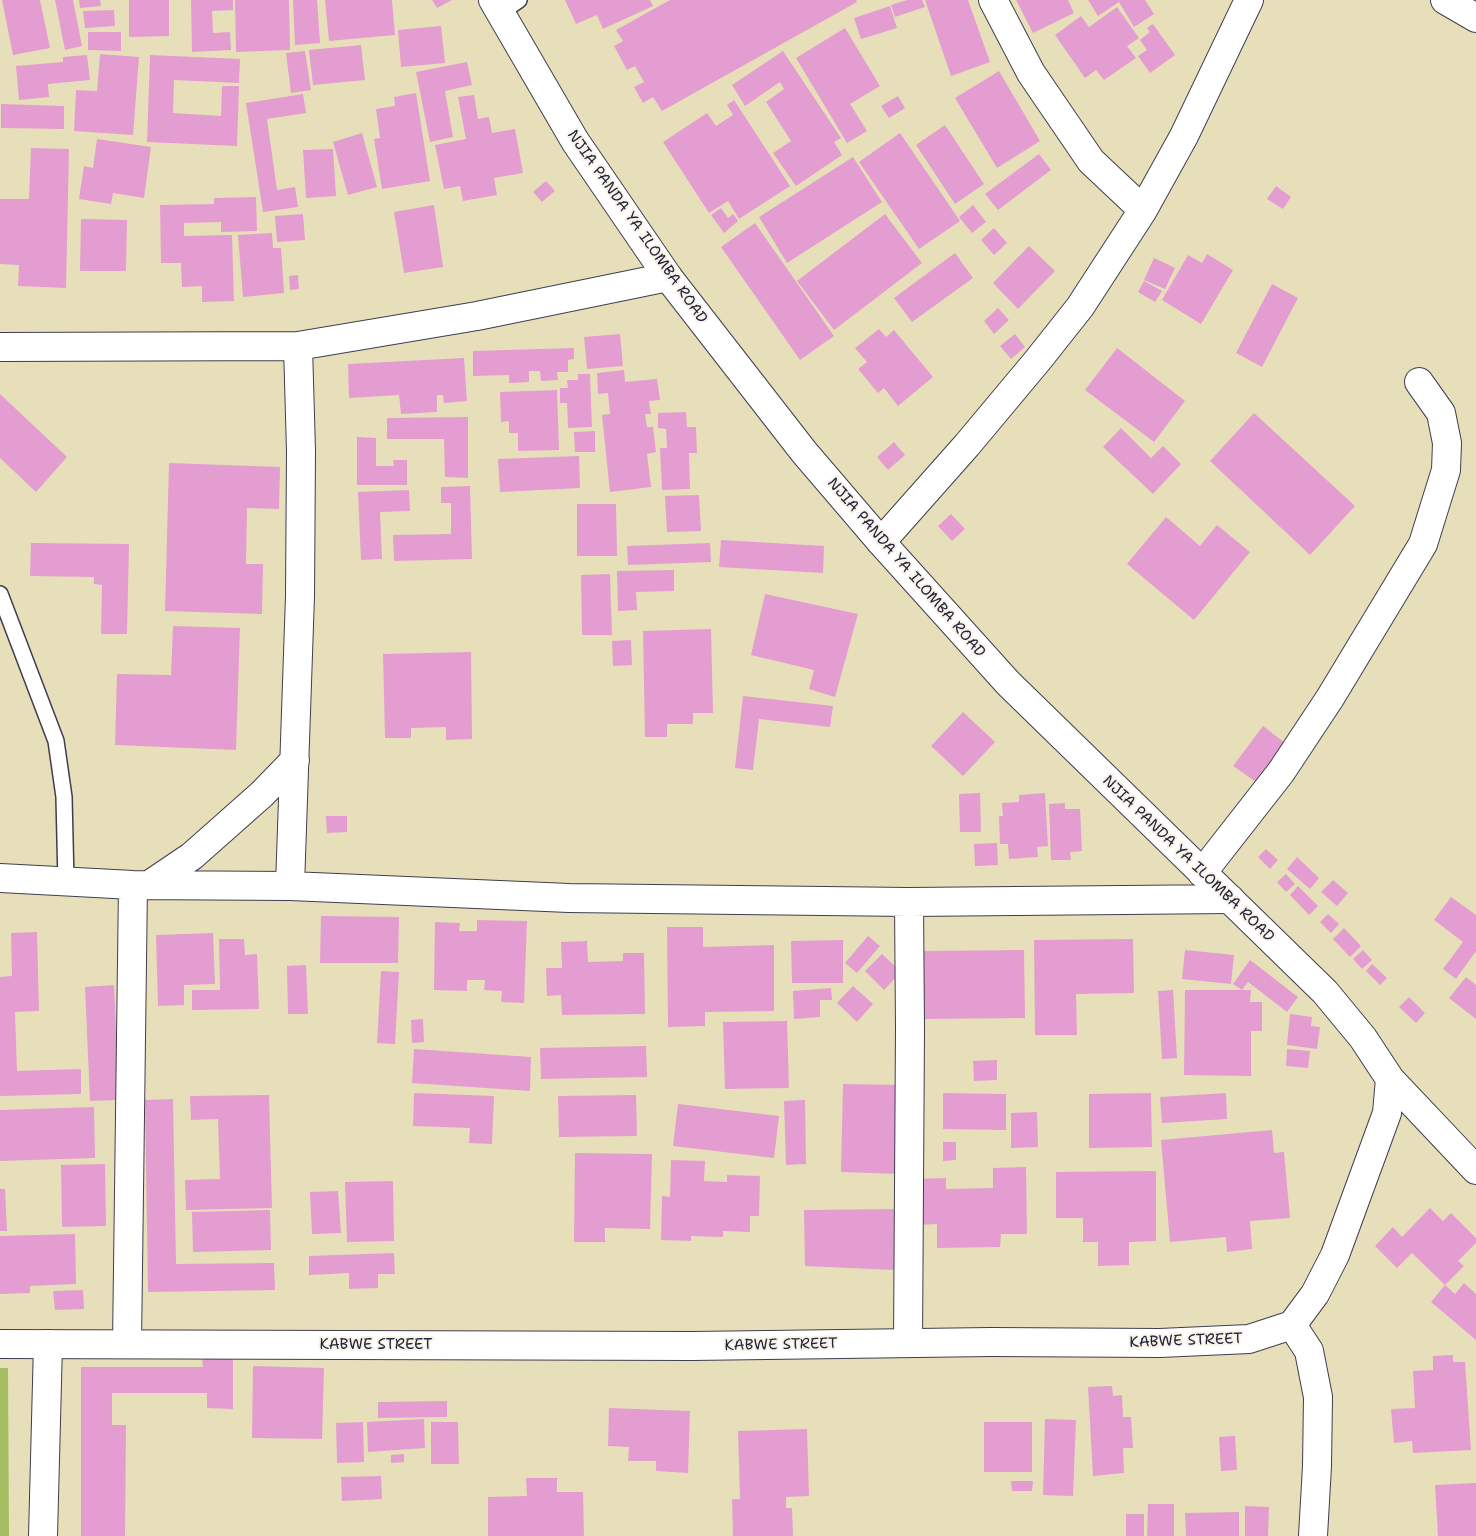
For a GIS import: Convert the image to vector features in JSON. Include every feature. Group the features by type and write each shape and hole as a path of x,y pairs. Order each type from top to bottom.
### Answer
{"street":[{"path":"993,0 1031,74 1091,161 1143,210"},
{"path":"881,542 967,445 1080,307 1143,210 1192,120 1249,0"},
{"path":"1445,0 1476,18"},
{"name":"NJIA PANDA YA ILOMBA ROAD","path":"504,4 575,141 668,277 804,452 881,542 1008,683 1325,992 1363,1038 1390,1079 1476,1170"},
{"path":"0,347 298,346 477,316 668,277"},
{"path":"290,886 300,558 301,451 298,346"},
{"path":"1202,873 1281,772 1330,698 1423,544 1446,470 1447,443 1441,413 1419,382"},
{"path":"141,884 192,856 256,800 295,760"},
{"path":"0,878 66,882 290,886 569,898 909,902 1230,900"},
{"path":"127,1344 141,884"},
{"path":"908,1343 909,902"},
{"path":"1314,1536 1318,1397 1310,1350 1292,1324 1315,1294 1335,1256 1387,1113 1390,1079"},
{"name":"KABWE STREET","path":"0,1344 692,1346 908,1343 1160,1343 1250,1339 1292,1324"},
{"path":"43,1536 48,1344"}],"lane":[{"path":"0,594 56,742 64,797 66,882"}],"green space":[{"path":"0,1368 8,1368 9,1536 0,1536"}],"building":[{"path":"2,0 40,0 50,48 13,55"},
{"path":"55,0 73,0 82,46 65,50"},
{"path":"79,0 100,0 101,6 80,8"},
{"path":"129,0 169,0 169,36 129,37"},
{"path":"191,0 233,0 233,10 212,11 213,33 230,32 231,50 192,52"},
{"path":"235,0 289,0 290,50 236,52"},
{"path":"293,0 317,0 320,43 295,45"},
{"path":"325,0 392,0 395,35 329,41"},
{"path":"432,0 452,0 437,8"},
{"path":"565,0 650,0 653,6 603,29 597,15 576,24"},
{"path":"670,0 856,0 857,2 662,111 653,97 643,103 634,87 644,82 635,66 627,70 614,46 623,41 616,30"},
{"path":"907,0 922,0 925,7 895,17 891,5"},
{"path":"925,0 968,0 990,62 951,76"},
{"path":"1016,0 1068,0 1074,13 1033,33"},
{"path":"1088,0 1145,0 1154,14 1134,27 1119,2 1098,16"},
{"path":"890,6 897,28 861,39 854,18"},
{"path":"1117,7 1139,38 1127,46 1136,58 1104,80 1096,70 1085,78 1055,35 1081,16 1089,27"},
{"path":"114,10 115,26 85,28 83,11"},
{"path":"1153,24 1175,55 1150,73 1138,56 1147,50 1140,40 1150,32 1147,28"},
{"path":"441,26 445,63 401,67 398,30"},
{"path":"845,28 880,86 850,104 867,131 847,143 796,58"},
{"path":"88,32 121,32 121,51 88,50"},
{"path":"361,45 365,80 313,85 309,50"},
{"path":"305,51 311,90 291,93 286,53"},
{"path":"783,51 841,138 834,142 842,155 796,186 773,153 791,141 766,102 784,89 780,82 745,106 732,85"},
{"path":"100,54 139,57 133,135 74,131 76,90 97,91"},
{"path":"87,55 90,80 48,84 49,97 19,100 16,66 63,62 63,57"},
{"path":"150,55 240,59 239,83 174,80 173,113 221,116 222,86 239,86 237,146 147,142"},
{"path":"467,62 472,85 445,91 453,137 430,142 416,72"},
{"path":"999,71 1040,141 997,168 955,98"},
{"path":"416,93 430,181 382,189 374,139 380,138 376,109 395,106 394,97"},
{"path":"303,94 306,113 267,119 277,190 295,187 298,207 263,212 246,103"},
{"path":"474,95 478,119 489,117 492,133 515,129 523,173 494,178 497,195 463,201 460,186 444,189 435,145 466,139 458,97"},
{"path":"898,96 905,108 889,118 881,106"},
{"path":"734,100 790,186 739,219 728,201 709,213 663,142 707,113 716,126 733,115 727,105"},
{"path":"1,104 64,106 64,129 1,128"},
{"path":"945,125 984,184 955,204 916,145"},
{"path":"362,133 377,187 348,195 333,142"},
{"path":"900,133 960,221 919,249 859,162"},
{"path":"97,139 151,147 144,198 113,193 111,204 79,199 84,166 93,168"},
{"path":"31,148 69,149 66,288 18,286 19,265 0,264 0,199 29,199"},
{"path":"333,149 336,196 306,198 303,150"},
{"path":"1039,154 1051,170 998,210 985,194"},
{"path":"853,157 882,202 787,263 759,217"},
{"path":"546,181 555,191 542,202 533,192"},
{"path":"1276,186 1291,197 1283,209 1267,199"},
{"path":"256,197 257,231 221,232 221,222 184,223 184,236 232,235 234,301 202,302 202,286 182,287 181,263 161,263 160,205 214,204 214,198"},
{"path":"434,205 443,267 404,273 394,212"},
{"path":"973,205 986,222 972,233 959,217"},
{"path":"721,208 728,218 733,214 738,221 724,233 711,215"},
{"path":"303,214 305,240 277,242 275,216"},
{"path":"885,214 922,263 834,330 797,281"},
{"path":"81,219 127,220 126,271 80,271"},
{"path":"755,223 834,336 800,360 721,247"},
{"path":"994,228 1007,243 994,255 981,240"},
{"path":"272,233 273,248 281,248 284,293 243,297 238,235"},
{"path":"1029,246 1055,271 1018,309 993,283"},
{"path":"955,253 973,278 912,322 894,298"},
{"path":"1207,254 1233,270 1201,324 1162,300 1188,255 1202,263"},
{"path":"1154,258 1175,268 1165,289 1144,280"},
{"path":"298,275 299,289 290,290 289,276"},
{"path":"1144,281 1162,291 1155,302 1138,292"},
{"path":"1272,284 1298,298 1262,367 1236,353"},
{"path":"998,308 1009,320 994,334 984,321"},
{"path":"879,329 886,337 894,330 933,377 898,406 884,388 878,393 858,369 867,362 855,348"},
{"path":"620,334 623,366 587,369 584,337"},
{"path":"1015,334 1025,347 1011,359 1000,346"},
{"path":"574,348 574,359 568,360 568,372 557,372 558,380 541,381 540,371 529,371 529,382 509,383 509,375 473,376 473,351"},
{"path":"1117,348 1185,401 1154,442 1085,390"},
{"path":"464,358 467,401 444,403 443,395 437,395 437,412 401,414 399,395 349,398 348,364"},
{"path":"624,370 625,382 657,379 660,400 649,401 651,414 645,414 647,427 653,427 656,452 647,454 651,487 610,492 602,415 610,414 608,393 598,394 597,373"},
{"path":"578,374 590,374 592,427 568,428 567,403 560,403 560,388 568,388 567,380 578,380"},
{"path":"557,390 559,450 518,451 518,433 509,433 509,421 501,422 500,392"},
{"path":"0,394 67,457 36,492 0,458"},
{"path":"686,412 687,427 696,427 697,453 689,453 690,489 662,490 660,448 667,448 666,429 658,428 658,413"},
{"path":"1254,413 1355,506 1310,555 1210,461"},
{"path":"468,417 468,478 445,477 444,439 387,439 387,418"},
{"path":"1121,428 1151,458 1163,446 1181,464 1153,494 1103,447"},
{"path":"595,431 595,452 575,452 574,432"},
{"path":"357,437 376,438 376,466 394,466 393,460 407,460 407,485 357,485"},
{"path":"894,442 905,455 888,470 877,457"},
{"path":"579,456 580,488 500,492 498,459"},
{"path":"169,463 280,467 279,509 247,508 246,564 263,564 262,614 165,611"},
{"path":"470,486 472,559 394,561 393,535 451,534 451,503 441,503 441,487"},
{"path":"409,490 410,511 380,512 382,559 361,560 358,492"},
{"path":"699,495 701,531 667,532 665,496"},
{"path":"577,504 616,504 617,556 577,556"},
{"path":"951,514 965,529 952,541 938,526"},
{"path":"1166,517 1200,546 1217,525 1250,552 1194,620 1127,564"},
{"path":"721,540 824,546 823,573 719,567"},
{"path":"31,543 129,544 127,634 101,634 102,585 94,584 94,577 30,576"},
{"path":"710,543 711,562 628,565 627,546"},
{"path":"674,570 674,591 636,592 637,610 618,611 617,571"},
{"path":"610,574 612,635 582,635 581,575"},
{"path":"765,594 858,614 835,697 809,689 814,670 751,655"},
{"path":"173,626 240,628 236,750 115,745 117,674 171,675"},
{"path":"711,629 713,713 693,713 693,724 667,724 667,737 645,737 643,631"},
{"path":"631,640 632,665 613,666 612,641"},
{"path":"471,652 472,739 446,740 446,727 411,728 411,738 385,738 383,654"},
{"path":"743,696 833,706 830,727 759,719 753,770 735,768"},
{"path":"963,712 995,742 963,776 931,746"},
{"path":"1263,726 1285,743 1256,782 1233,766"},
{"path":"980,793 981,832 960,832 959,794"},
{"path":"1045,793 1048,846 1037,847 1038,857 1009,859 1008,844 1000,844 999,816 1003,816 1002,803 1019,802 1019,795"},
{"path":"1065,803 1065,809 1080,809 1082,851 1070,852 1071,860 1051,860 1049,804"},
{"path":"326,816 347,816 347,832 327,833"},
{"path":"997,843 998,865 975,866 974,844"},
{"path":"1266,849 1278,860 1270,869 1258,857"},
{"path":"1297,857 1319,878 1310,889 1287,869"},
{"path":"1286,874 1295,884 1286,892 1277,882"},
{"path":"1333,880 1348,893 1337,906 1321,892"},
{"path":"1298,886 1318,906 1309,915 1290,895"},
{"path":"1451,897 1476,915 1476,951 1456,979 1443,969 1463,942 1434,920"},
{"path":"1328,914 1339,924 1331,933 1320,922"},
{"path":"321,916 399,917 398,963 320,963"},
{"path":"477,920 527,921 524,1003 501,1002 502,991 484,990 485,980 467,980 467,991 434,990 435,922 460,923 459,931 477,931"},
{"path":"667,927 703,927 703,947 774,945 774,1011 705,1012 705,1026 668,1027"},
{"path":"1344,928 1361,946 1350,957 1333,939"},
{"path":"37,932 39,1011 15,1012 17,1071 81,1069 81,1094 0,1096 0,977 12,976 11,933"},
{"path":"213,933 215,984 184,985 184,1005 158,1006 156,935"},
{"path":"868,936 880,946 857,973 845,963"},
{"path":"219,939 244,939 245,955 257,954 259,1009 192,1010 192,990 220,990"},
{"path":"1133,939 1134,993 1076,994 1077,1035 1035,1035 1034,940"},
{"path":"843,940 843,983 792,983 791,941"},
{"path":"587,941 588,962 623,961 623,953 644,953 645,1014 562,1015 561,995 547,996 546,968 562,968 561,942"},
{"path":"1024,950 1025,1018 924,1019 923,951"},
{"path":"1185,950 1234,955 1231,984 1182,979"},
{"path":"1363,950 1372,960 1362,969 1353,959"},
{"path":"882,954 901,972 884,990 865,971"},
{"path":"1250,960 1298,997 1287,1012 1248,982 1242,990 1233,984"},
{"path":"1372,964 1387,978 1380,985 1366,971"},
{"path":"306,965 308,1014 288,1014 287,966"},
{"path":"381,971 399,972 395,1044 377,1043"},
{"path":"1466,977 1476,985 1476,1019 1449,998"},
{"path":"114,985 119,1100 90,1101 85,987"},
{"path":"853,986 873,1004 857,1022 837,1003"},
{"path":"831,988 832,1000 820,1000 820,1017 794,1019 793,991"},
{"path":"1173,990 1177,1058 1162,1059 1158,991"},
{"path":"1185,990 1251,990 1250,1002 1262,1002 1262,1031 1251,1031 1251,1076 1184,1075"},
{"path":"1409,997 1425,1013 1416,1023 1399,1007"},
{"path":"1290,1014 1312,1017 1311,1026 1320,1027 1317,1049 1287,1045"},
{"path":"423,1019 424,1042 412,1043 411,1020"},
{"path":"787,1021 789,1088 725,1089 723,1022"},
{"path":"646,1046 647,1077 541,1079 540,1048"},
{"path":"414,1049 531,1057 530,1091 412,1083"},
{"path":"1287,1049 1310,1051 1308,1068 1286,1066"},
{"path":"997,1060 997,1080 974,1081 973,1061"},
{"path":"843,1084 901,1085 899,1174 841,1172"},
{"path":"414,1093 494,1096 492,1144 469,1143 470,1128 413,1126"},
{"path":"943,1093 1006,1094 1006,1130 943,1129"},
{"path":"1151,1093 1152,1147 1089,1148 1089,1094"},
{"path":"1226,1093 1227,1119 1162,1123 1160,1097"},
{"path":"269,1095 272,1208 186,1210 185,1180 220,1179 218,1119 191,1120 190,1096"},
{"path":"636,1095 637,1136 559,1137 558,1096"},
{"path":"173,1099 176,1264 274,1263 275,1290 148,1292 145,1100"},
{"path":"805,1100 806,1164 786,1165 784,1101"},
{"path":"678,1104 779,1116 774,1158 673,1146"},
{"path":"94,1107 95,1158 0,1161 0,1110"},
{"path":"1037,1112 1038,1147 1011,1148 1011,1113"},
{"path":"1272,1130 1274,1153 1284,1152 1290,1218 1250,1221 1252,1249 1227,1252 1226,1237 1170,1242 1161,1140"},
{"path":"943,1142 956,1142 956,1160 943,1161"},
{"path":"575,1153 652,1154 650,1229 605,1228 605,1242 574,1242"},
{"path":"671,1160 705,1161 704,1181 727,1182 727,1175 760,1176 759,1216 750,1216 750,1232 723,1231 723,1237 691,1236 691,1241 661,1240 662,1196 670,1197"},
{"path":"105,1164 106,1226 62,1227 61,1165"},
{"path":"1026,1167 1027,1234 1001,1234 1000,1247 937,1248 937,1224 918,1225 917,1179 946,1178 946,1189 993,1188 993,1168"},
{"path":"1156,1171 1156,1241 1129,1242 1129,1265 1098,1266 1098,1242 1083,1242 1083,1218 1056,1218 1056,1172"},
{"path":"393,1181 394,1241 347,1242 345,1182"},
{"path":"0,1189 5,1189 7,1231 0,1231"},
{"path":"338,1191 341,1233 312,1234 310,1192"},
{"path":"1430,1208 1443,1221 1451,1213 1476,1238 1476,1243 1458,1261 1464,1266 1445,1285 1412,1253 1397,1268 1375,1246 1393,1227 1402,1237"},
{"path":"896,1209 894,1270 805,1266 804,1210"},
{"path":"270,1210 271,1250 193,1252 192,1212"},
{"path":"75,1234 76,1284 30,1286 30,1293 0,1294 0,1236"},
{"path":"394,1253 395,1274 378,1274 378,1288 349,1289 349,1273 309,1275 309,1256"},
{"path":"1464,1283 1476,1294 1476,1340 1431,1302 1445,1285 1455,1294"},
{"path":"83,1290 84,1309 55,1310 53,1291"},
{"path":"1453,1355 1453,1362 1465,1362 1471,1450 1413,1453 1412,1441 1394,1443 1391,1409 1415,1408 1413,1371 1433,1370 1433,1356"},
{"path":"202,1358 233,1358 233,1409 207,1408 207,1393 112,1393 112,1425 126,1425 125,1536 81,1536 81,1367 203,1367"},
{"path":"253,1366 324,1368 322,1439 252,1438"},
{"path":"1112,1386 1113,1396 1122,1395 1123,1417 1131,1417 1133,1448 1123,1448 1124,1473 1093,1476 1088,1387"},
{"path":"447,1401 447,1417 378,1418 378,1402"},
{"path":"609,1408 690,1411 688,1473 656,1471 656,1461 628,1461 629,1447 608,1446"},
{"path":"424,1419 425,1448 368,1452 367,1422"},
{"path":"1045,1419 1076,1420 1073,1496 1043,1495"},
{"path":"363,1422 364,1462 337,1463 336,1423"},
{"path":"431,1422 458,1422 459,1464 431,1464"},
{"path":"984,1422 1032,1422 1032,1472 984,1472"},
{"path":"807,1429 809,1496 786,1497 786,1508 792,1508 793,1536 733,1536 732,1499 740,1499 738,1431"},
{"path":"1235,1436 1237,1470 1221,1471 1219,1437"},
{"path":"404,1454 404,1462 391,1463 391,1455"},
{"path":"381,1476 382,1499 342,1501 341,1477"},
{"path":"526,1478 557,1478 557,1492 583,1492 584,1536 488,1536 488,1497 527,1496"},
{"path":"1011,1481 1033,1481 1032,1491 1012,1491"},
{"path":"1476,1483 1476,1536 1438,1536 1435,1485"},
{"path":"1148,1504 1174,1504 1174,1536 1147,1536"},
{"path":"1245,1506 1269,1507 1268,1536 1245,1536"},
{"path":"1239,1512 1239,1536 1186,1536 1185,1513"},
{"path":"1126,1514 1144,1514 1144,1536 1126,1536"}]}
